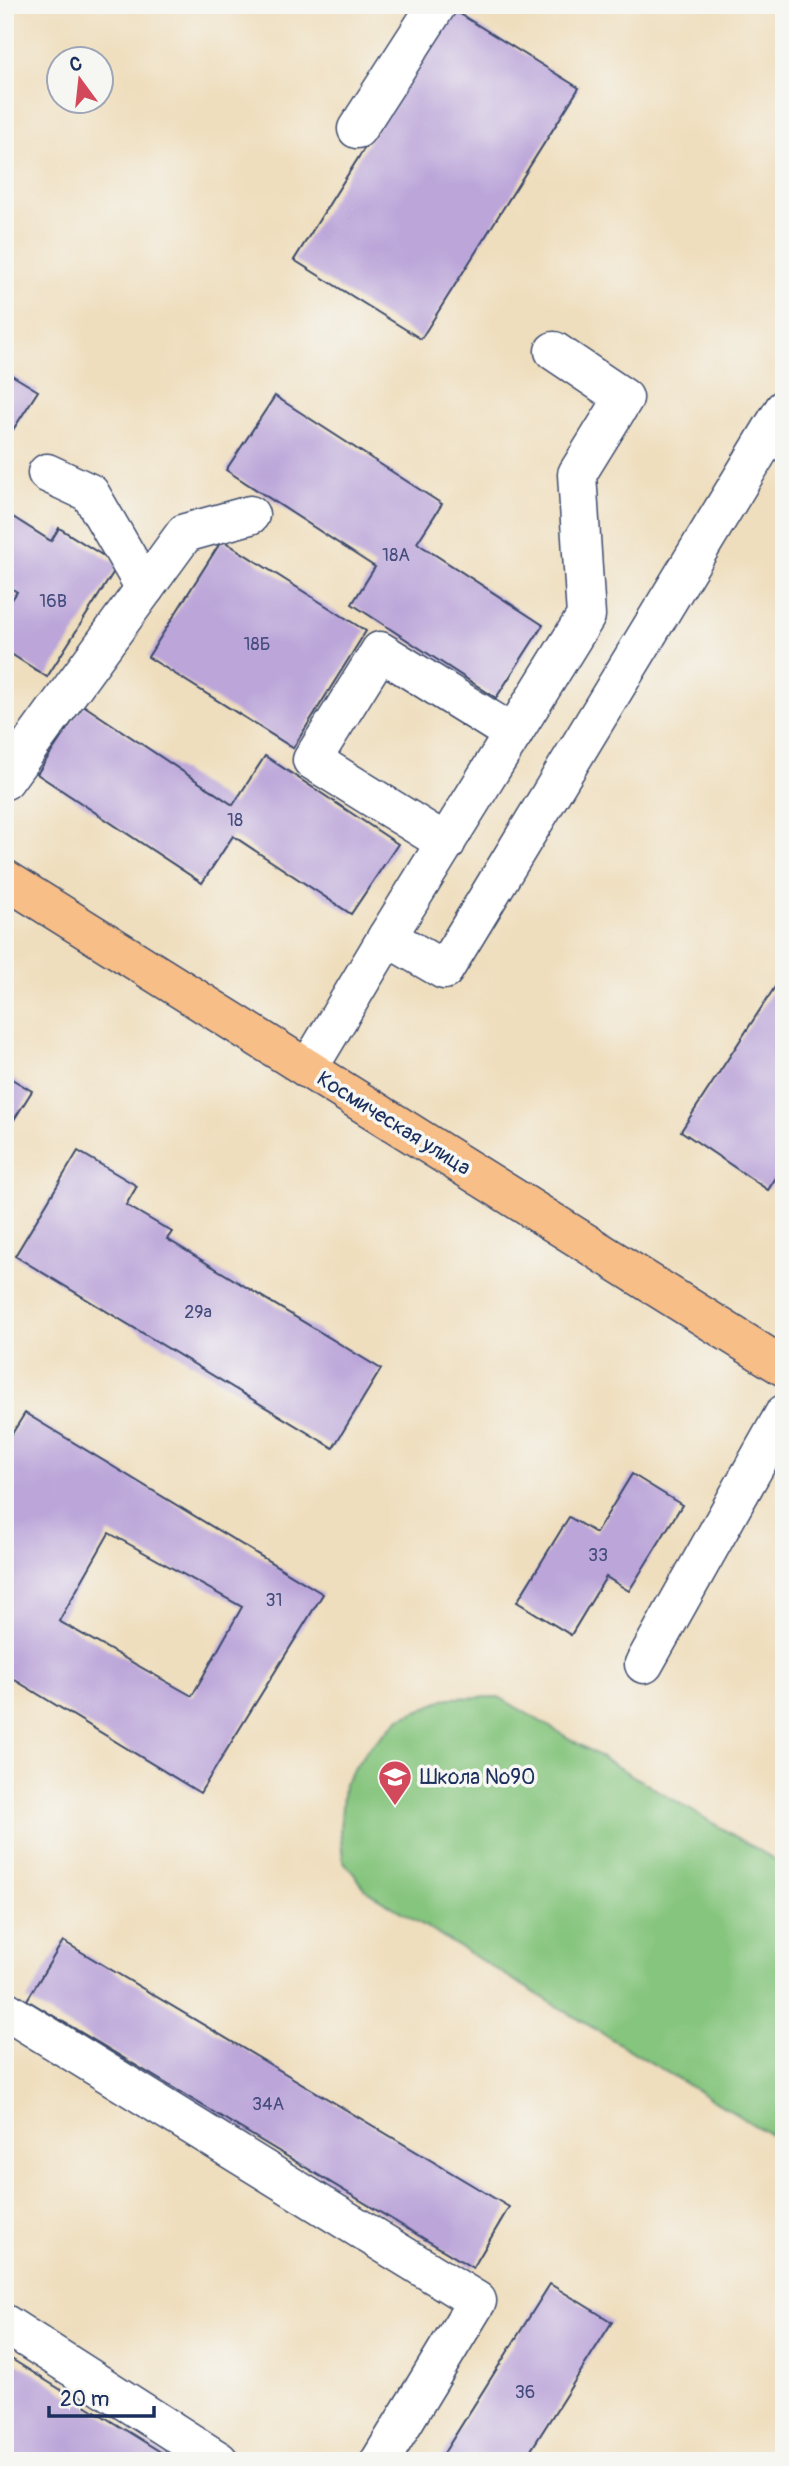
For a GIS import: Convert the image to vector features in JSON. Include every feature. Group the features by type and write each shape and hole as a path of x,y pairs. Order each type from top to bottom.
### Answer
{"main road":[{"name":"Космическая улица","path":"5,879 784,1367"}],"lane":[{"path":"357,129 437,5"},
{"path":"308,1069 586,616 577,474 624,398 554,351"},
{"path":"387,937 444,970 784,409"},
{"path":"47,473 90,493 145,588"},
{"path":"5,780 185,533 250,515"},
{"path":"446,843 312,760 380,651 513,734"},
{"path":"644,1664 784,1414"},
{"path":"5,2010 477,2301 380,2461"},
{"path":"5,2325 219,2461"}],"green space":[{"path":"499,1697 784,1865 784,2141 368,1892 343,1860 340,1829 344,1784 366,1751 400,1718 449,1698"}],"building":[{"path":"452,9 579,88 421,339 294,260"},
{"path":"5,371 38,391 5,442"},
{"path":"275,396 442,504 417,543 543,625 496,698 352,604 375,567 226,470"},
{"path":"5,512 51,541 59,528 118,565 47,677 5,650 5,610 17,592 5,584"},
{"path":"222,540 366,631 293,748 148,657"},
{"path":"83,705 233,805 265,756 398,844 351,914 233,836 202,883 37,774"},
{"path":"784,973 784,1165 768,1190 681,1131"},
{"path":"5,1075 32,1091 5,1134"},
{"path":"78,1151 137,1186 126,1205 172,1232 167,1239 381,1369 333,1448 15,1256"},
{"path":"25,1413 323,1594 200,1793 5,1674 5,1445","holes":["109,1533 242,1607 192,1696 59,1621"]},
{"path":"632,1474 682,1505 629,1591 606,1577 571,1635 517,1602 569,1517 596,1533"},
{"path":"63,1941 509,2207 473,2268 27,2000"},
{"path":"550,2284 612,2322 524,2461 439,2461"},
{"path":"5,2355 175,2461 5,2461"}],"place":[{"name":"Школа №90","path":"395,1807"}]}
